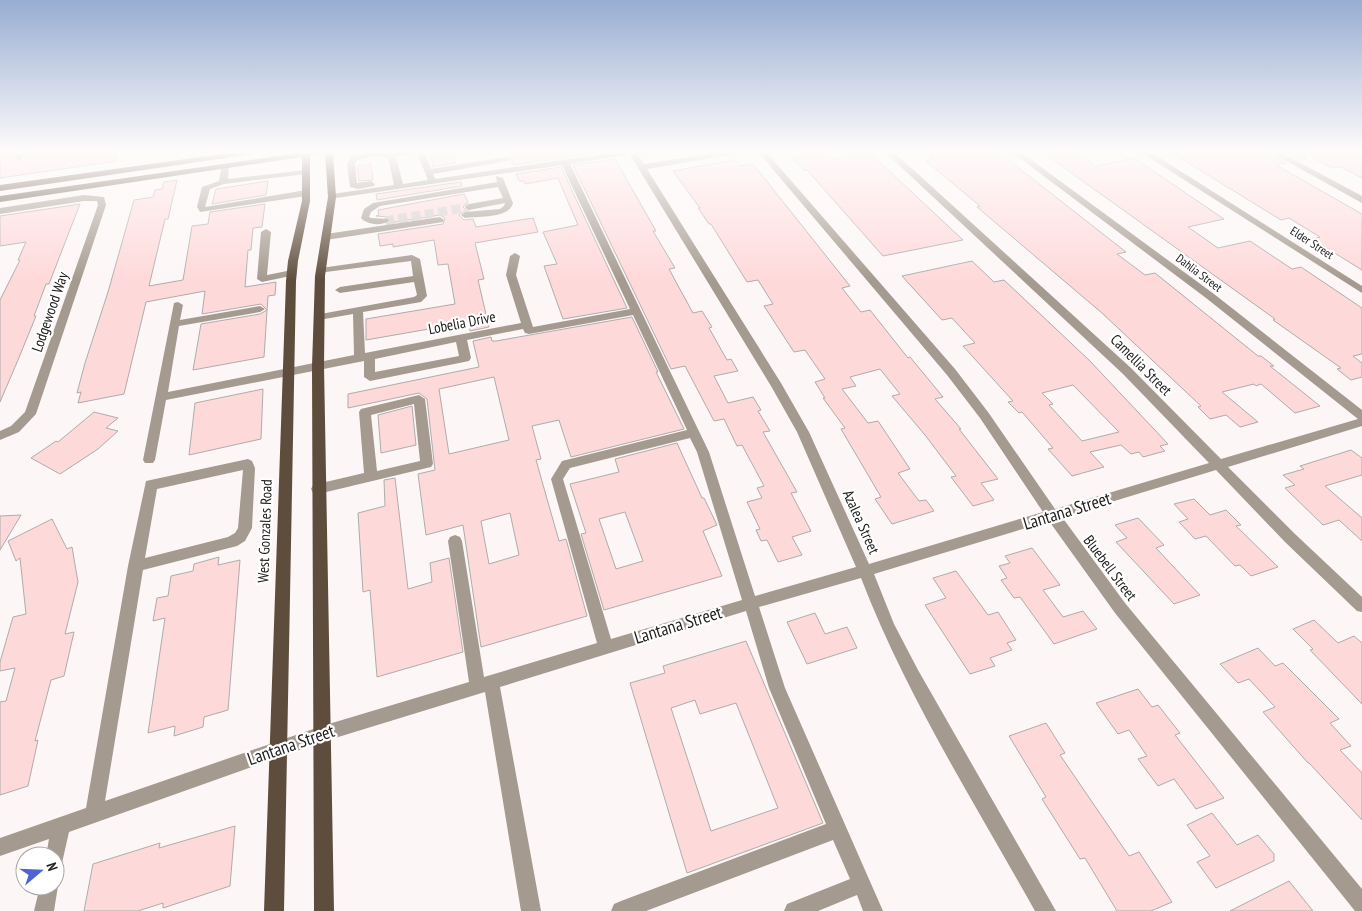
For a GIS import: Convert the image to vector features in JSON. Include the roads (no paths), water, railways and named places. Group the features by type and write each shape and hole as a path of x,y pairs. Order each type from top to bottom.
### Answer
{"main road":[{"path":"0,199 24,196"},
{"name":"West Gonzales Road","path":"274,911 292,273 306,196"},
{"path":"324,911 318,366 321,271 332,197"}],"street":[{"path":"204,196 201,207 203,210 248,196"},
{"path":"332,197 340,196"},
{"path":"385,221 368,221 366,218 368,208 379,204 431,196"},
{"path":"467,211 508,200 506,196"},
{"path":"582,196 703,452 752,603 776,688 873,911"},
{"name":"Azalea Street","path":"660,196 777,386 803,432 865,571 887,626 912,676 1046,911"},
{"name":"Bluebell Street","path":"799,196 951,372 984,415 1052,516 1120,608 1362,904"},
{"name":"Camellia Street","path":"936,196 1127,371 1290,538 1362,606"},
{"name":"Dahlia Street","path":"1074,196 1210,296 1362,416"},
{"name":"Elder Street","path":"1213,196 1362,290"},
{"name":"Lodgewood Way","path":"0,210 84,198 101,199 102,205 30,414 15,429 0,436"},
{"path":"326,237 440,220"},
{"path":"266,232 262,279 292,273"},
{"path":"515,256 511,275 527,325"},
{"path":"319,318 421,298 415,259 412,258 321,271"},
{"path":"340,290 418,278"},
{"path":"149,460 178,305"},
{"path":"174,324 260,309"},
{"path":"358,311 364,357 370,377 465,358 461,338"},
{"name":"Lobelia Drive","path":"161,397 527,325 529,331 636,311"},
{"path":"318,489 371,477 427,464 420,399 365,412 371,477"},
{"name":"Lantana Street","path":"0,847 322,734 752,603 1052,516 1362,422"},
{"path":"606,647 558,479 566,464 694,433"},
{"path":"94,815 136,566 151,485 248,464 245,528 240,537 232,542 136,566"},
{"path":"455,541 531,911"},
{"path":"57,846 61,826"},
{"path":"621,911 837,829"},
{"path":"794,911 861,884"},
{"path":"44,911 47,896"}],"tunnel":[{"path":"385,221 469,207"}]}
